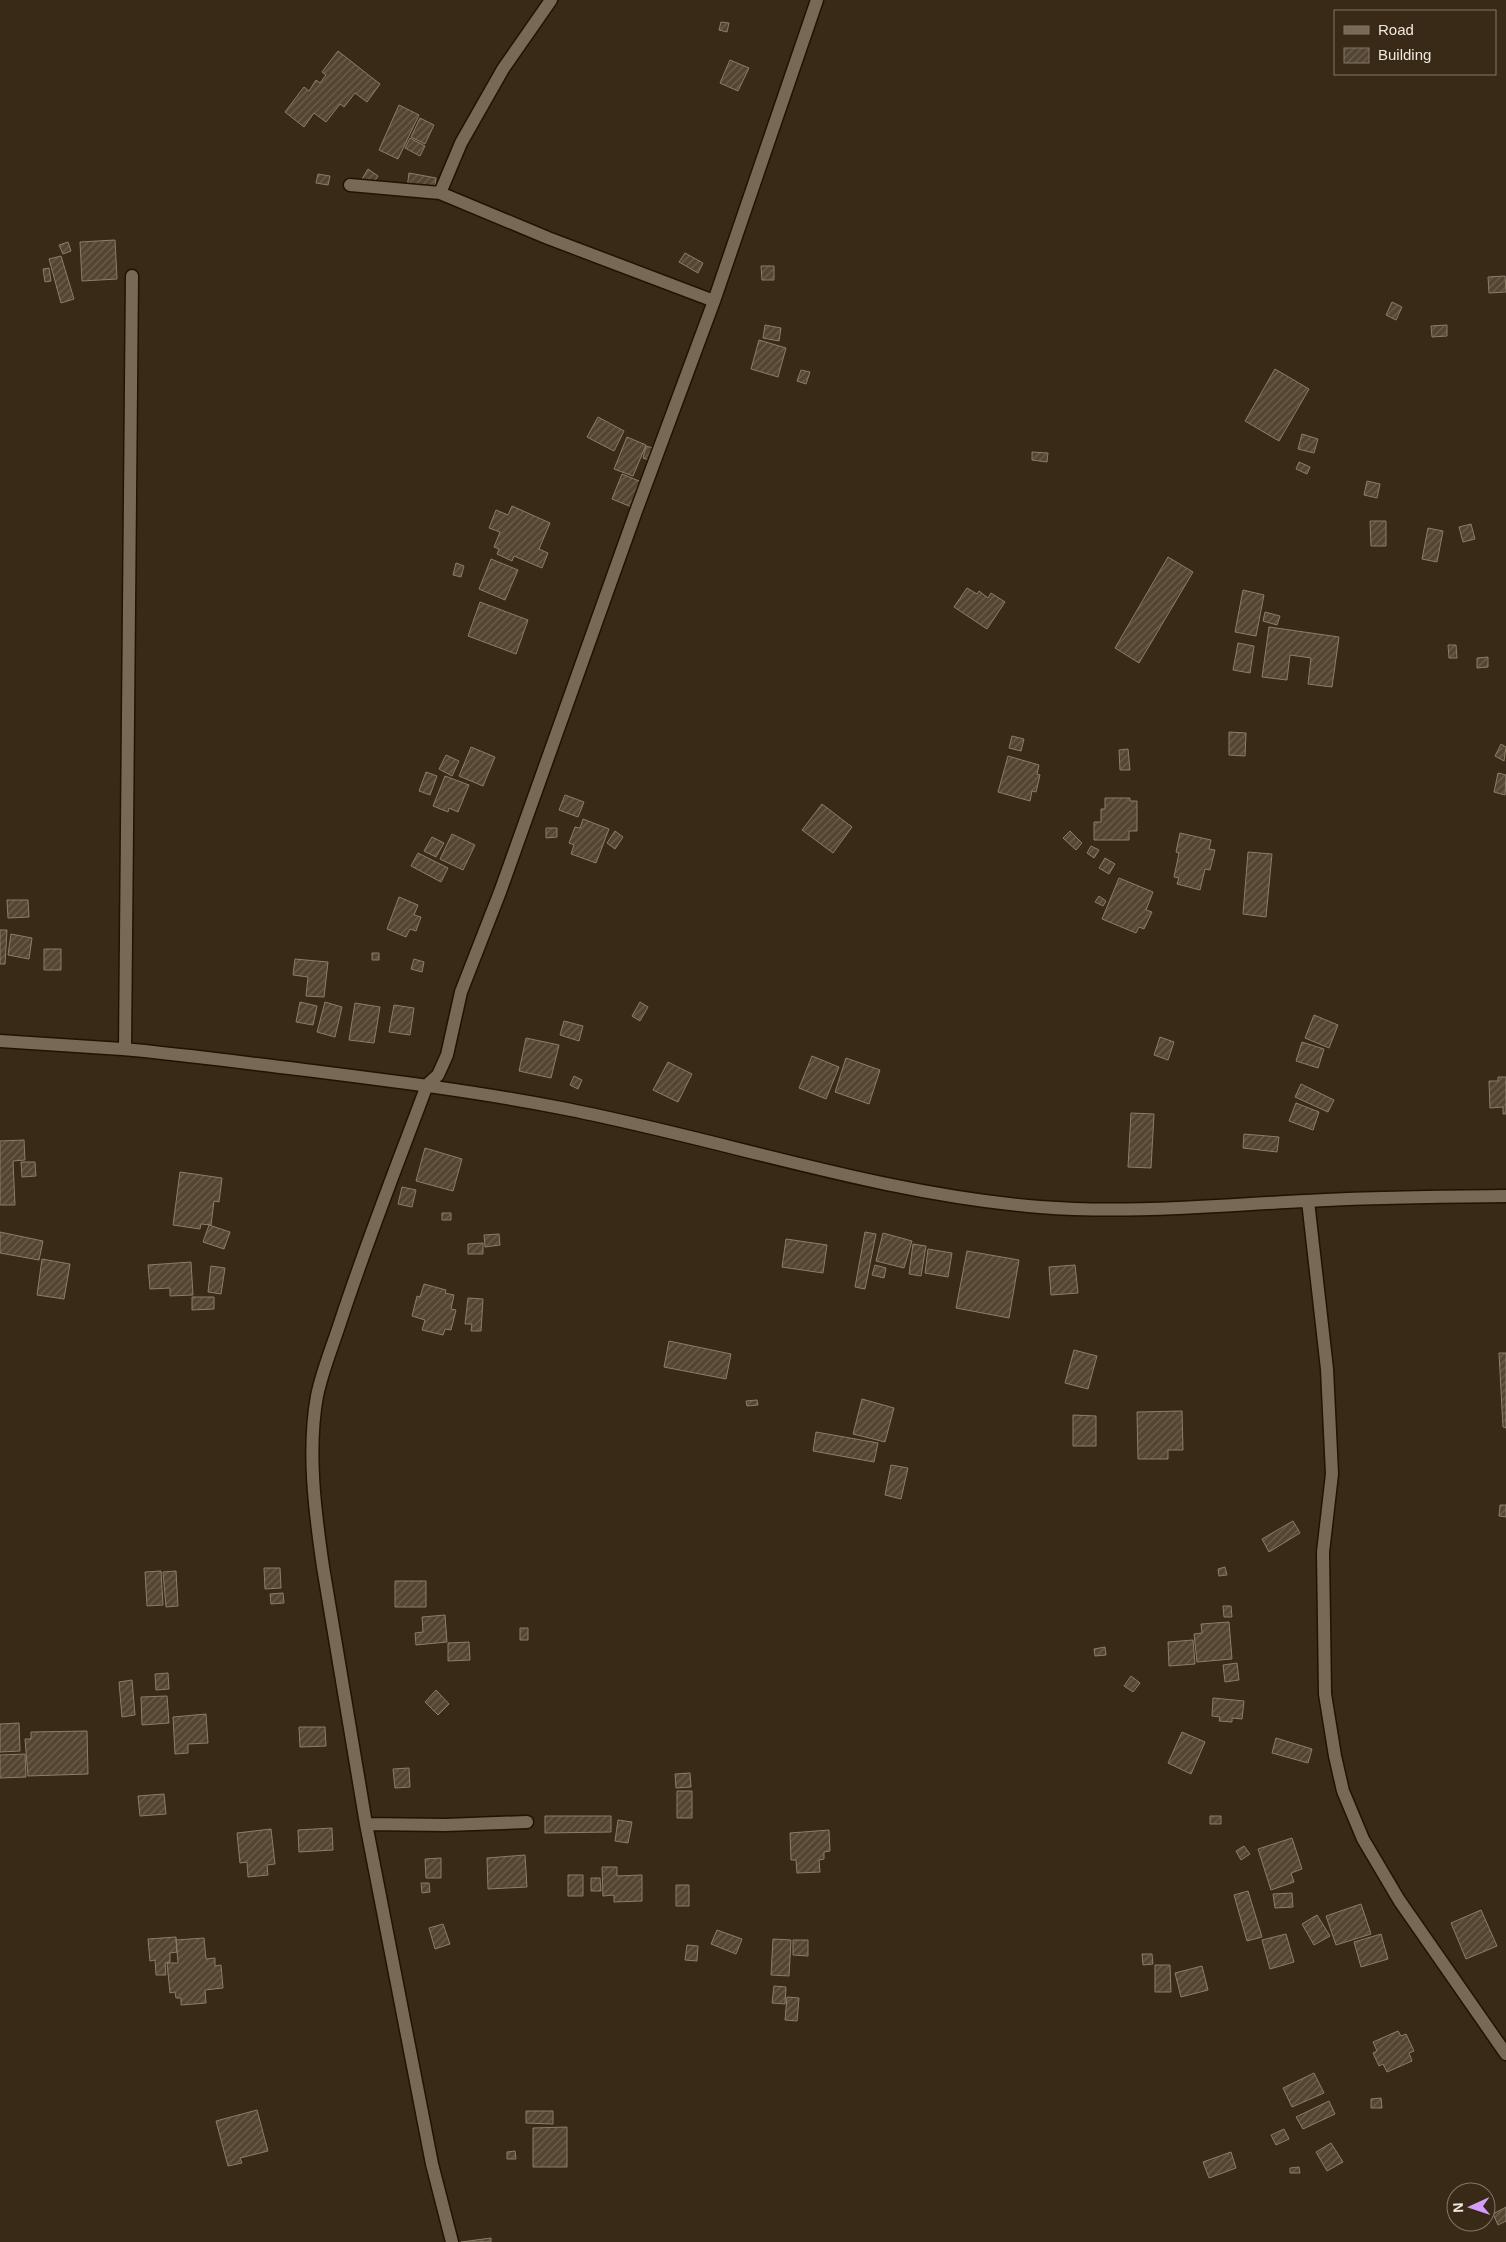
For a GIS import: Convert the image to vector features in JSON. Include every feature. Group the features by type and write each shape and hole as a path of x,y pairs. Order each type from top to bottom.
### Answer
{"street":[{"path":"440,193 461,143 503,69 551,0"},
{"path":"452,2242 432,2164 366,1824 318,1534 314,1432 317,1396 350,1295 428,1085 438,1075 447,1055 461,992 500,892 714,301 817,0"},
{"path":"350,185 440,193 548,238 714,301"},
{"path":"125,1049 132,276"},
{"path":"0,1041 125,1049 428,1085 563,1108 716,1142 819,1170 964,1199 1042,1208 1133,1210 1224,1207 1308,1201 1506,1196"},
{"path":"1308,1201 1328,1379 1332,1474 1323,1552 1325,1694 1343,1791 1363,1839 1398,1900 1506,2054"},
{"path":"366,1824 445,1826 527,1822"}],"building":[{"path":"721,22 729,23 727,32 719,30"},
{"path":"338,51 380,84 367,102 355,93 344,107 340,104 326,122 314,113 304,127 285,112 304,87 309,91 316,80 320,83 326,75 322,72"},
{"path":"730,60 749,68 738,91 720,83"},
{"path":"399,105 419,115 398,159 379,150"},
{"path":"420,118 434,125 425,144 411,137"},
{"path":"410,138 425,146 420,156 405,148"},
{"path":"368,169 378,176 372,185 362,179"},
{"path":"409,173 436,178 434,192 407,188"},
{"path":"318,174 330,176 328,185 316,183"},
{"path":"115,240 117,279 82,281 80,242"},
{"path":"68,242 71,251 63,254 59,245"},
{"path":"685,253 703,263 698,273 679,262"},
{"path":"61,256 74,299 61,303 49,259"},
{"path":"761,266 774,266 774,280 762,280"},
{"path":"49,268 51,281 45,282 43,269"},
{"path":"1505,276 1506,292 1489,293 1488,277"},
{"path":"1392,302 1402,307 1396,320 1386,315"},
{"path":"765,325 781,328 779,341 763,338"},
{"path":"1447,325 1447,336 1432,337 1431,326"},
{"path":"759,340 786,348 778,377 751,369"},
{"path":"1275,369 1309,389 1279,441 1245,421"},
{"path":"801,370 810,372 806,384 797,381"},
{"path":"598,417 624,431 614,451 587,437"},
{"path":"1302,434 1318,439 1314,453 1298,449"},
{"path":"627,437 646,445 633,476 614,469"},
{"path":"646,446 653,448 649,460 643,458"},
{"path":"1032,452 1048,453 1047,462 1032,460"},
{"path":"1299,462 1310,467 1307,474 1296,469"},
{"path":"622,474 644,483 634,508 612,499"},
{"path":"1367,481 1380,484 1377,498 1364,495"},
{"path":"512,506 550,523 539,549 548,553 542,568 514,556 512,561 497,554 499,549 494,547 500,532 489,528 496,510 508,515"},
{"path":"1370,521 1386,521 1386,546 1371,546"},
{"path":"1471,524 1475,539 1463,542 1459,527"},
{"path":"1428,528 1443,531 1437,562 1422,559"},
{"path":"1168,557 1193,572 1139,663 1115,648"},
{"path":"491,559 518,570 505,600 479,589"},
{"path":"456,563 464,566 461,577 453,575"},
{"path":"967,588 977,594 979,591 988,598 991,593 1005,602 987,629 954,607"},
{"path":"1243,590 1264,595 1256,636 1235,632"},
{"path":"480,602 528,620 516,654 468,636"},
{"path":"1265,612 1280,616 1277,625 1263,621"},
{"path":"1269,627 1339,637 1332,687 1308,684 1311,658 1290,655 1287,680 1262,677"},
{"path":"1238,643 1254,646 1250,673 1233,670"},
{"path":"1448,645 1456,645 1457,658 1449,658"},
{"path":"1488,657 1488,667 1477,668 1477,658"},
{"path":"1229,732 1246,733 1245,756 1229,755"},
{"path":"1012,736 1024,739 1021,751 1009,748"},
{"path":"1501,744 1506,747 1504,761 1495,756"},
{"path":"471,747 495,757 483,786 459,776"},
{"path":"1128,749 1130,770 1120,770 1119,750"},
{"path":"446,755 459,761 452,776 439,769"},
{"path":"1008,756 1039,765 1037,774 1040,775 1036,792 1032,791 1030,801 998,792"},
{"path":"426,772 437,776 430,795 419,791"},
{"path":"1498,773 1506,775 1505,795 1494,792"},
{"path":"445,776 469,785 458,812 449,808 448,812 433,806"},
{"path":"565,795 584,802 578,817 559,810"},
{"path":"1105,798 1130,798 1130,801 1137,801 1137,831 1129,831 1129,840 1094,840 1094,822 1101,822 1101,809 1105,809"},
{"path":"822,804 852,827 833,853 802,830"},
{"path":"583,819 609,829 596,863 571,854 574,845 569,843 575,827 580,828"},
{"path":"546,828 557,828 557,837 546,838"},
{"path":"615,831 623,837 615,849 607,843"},
{"path":"1070,831 1082,843 1076,850 1063,838"},
{"path":"1180,833 1211,840 1209,849 1215,850 1210,870 1205,869 1200,890 1177,884 1179,878 1174,877 1179,853 1176,852"},
{"path":"452,834 475,845 463,870 440,859"},
{"path":"432,837 444,843 436,857 424,851"},
{"path":"1091,846 1099,850 1094,858 1087,853"},
{"path":"1248,852 1272,854 1266,917 1243,914"},
{"path":"418,853 448,868 441,882 411,866"},
{"path":"1105,858 1115,864 1109,874 1099,868"},
{"path":"1119,878 1153,892 1146,910 1152,912 1144,929 1139,927 1136,933 1102,919"},
{"path":"1099,896 1106,901 1103,906 1095,902"},
{"path":"399,897 418,905 414,915 421,917 416,931 410,929 406,937 387,929"},
{"path":"7,900 28,900 29,917 8,918"},
{"path":"0,930 7,930 5,964 0,964"},
{"path":"11,934 32,938 29,959 8,955"},
{"path":"44,949 61,949 61,970 44,970"},
{"path":"372,953 379,953 379,960 372,960"},
{"path":"295,959 328,962 324,997 306,996 308,977 293,975"},
{"path":"414,959 424,962 422,972 411,969"},
{"path":"300,1002 317,1006 313,1025 296,1022"},
{"path":"325,1002 342,1007 335,1037 317,1032"},
{"path":"640,1002 648,1007 640,1021 632,1016"},
{"path":"355,1003 380,1007 374,1043 349,1040"},
{"path":"394,1005 414,1008 410,1035 389,1032"},
{"path":"1314,1015 1338,1025 1329,1048 1305,1038"},
{"path":"564,1021 583,1026 579,1041 560,1035"},
{"path":"1160,1037 1174,1042 1168,1060 1154,1055"},
{"path":"526,1038 559,1045 551,1078 519,1071"},
{"path":"1302,1042 1324,1049 1318,1068 1296,1061"},
{"path":"812,1056 839,1067 826,1099 799,1088"},
{"path":"846,1058 880,1070 869,1104 835,1092"},
{"path":"668,1062 692,1074 678,1102 653,1090"},
{"path":"574,1076 582,1080 578,1089 570,1085"},
{"path":"1498,1077 1506,1077 1506,1114 1503,1114 1503,1107 1490,1108 1489,1081 1498,1081"},
{"path":"1301,1084 1334,1100 1328,1112 1295,1097"},
{"path":"1296,1103 1319,1112 1313,1130 1289,1121"},
{"path":"1131,1113 1154,1114 1151,1168 1128,1167"},
{"path":"1244,1134 1279,1137 1277,1152 1243,1148"},
{"path":"24,1140 25,1160 13,1161 15,1205 0,1205 0,1141"},
{"path":"425,1148 462,1159 453,1191 416,1181"},
{"path":"21,1162 35,1162 36,1176 22,1177"},
{"path":"180,1172 222,1178 219,1202 214,1201 211,1225 201,1224 200,1229 173,1225"},
{"path":"402,1187 416,1190 412,1207 398,1204"},
{"path":"442,1213 451,1213 451,1220 442,1220"},
{"path":"209,1225 230,1232 224,1249 203,1242"},
{"path":"0,1232 43,1241 39,1260 0,1253"},
{"path":"865,1232 876,1234 865,1289 855,1287"},
{"path":"883,1233 912,1241 904,1268 876,1261"},
{"path":"499,1234 500,1245 485,1247 484,1235"},
{"path":"786,1239 827,1245 823,1273 782,1267"},
{"path":"483,1243 483,1254 468,1254 468,1244"},
{"path":"913,1244 926,1246 921,1276 909,1274"},
{"path":"928,1249 952,1253 948,1277 925,1273"},
{"path":"967,1251 1019,1260 1009,1318 956,1308"},
{"path":"42,1259 70,1264 64,1299 37,1295"},
{"path":"191,1262 193,1295 170,1296 170,1288 150,1289 148,1265"},
{"path":"875,1265 886,1268 884,1278 872,1275"},
{"path":"1075,1265 1078,1293 1051,1295 1049,1267"},
{"path":"211,1266 225,1268 221,1294 208,1292"},
{"path":"424,1284 446,1290 445,1293 454,1295 451,1309 456,1310 451,1330 445,1329 443,1335 422,1330 425,1320 412,1316 417,1296 420,1297"},
{"path":"192,1297 214,1297 214,1309 192,1310"},
{"path":"468,1298 483,1299 481,1331 471,1331 472,1324 465,1324"},
{"path":"669,1341 731,1354 726,1379 664,1367"},
{"path":"1074,1350 1097,1356 1088,1389 1065,1383"},
{"path":"1499,1353 1506,1353 1506,1428 1503,1427"},
{"path":"862,1399 894,1408 885,1442 853,1434"},
{"path":"757,1400 758,1405 747,1406 746,1401"},
{"path":"1182,1411 1183,1450 1168,1450 1168,1459 1138,1459 1137,1412"},
{"path":"1073,1415 1096,1416 1096,1446 1073,1446"},
{"path":"816,1432 878,1443 874,1462 813,1451"},
{"path":"891,1465 908,1468 901,1499 885,1495"},
{"path":"1500,1505 1506,1505 1506,1517 1499,1516"},
{"path":"1293,1521 1300,1533 1269,1552 1262,1539"},
{"path":"1225,1567 1227,1575 1219,1576 1218,1569"},
{"path":"264,1568 280,1568 281,1588 265,1589"},
{"path":"161,1571 163,1605 147,1606 145,1572"},
{"path":"176,1571 178,1606 166,1607 163,1572"},
{"path":"395,1581 426,1581 426,1607 395,1607"},
{"path":"283,1593 284,1603 271,1604 270,1594"},
{"path":"1223,1606 1231,1606 1232,1617 1224,1617"},
{"path":"445,1615 447,1642 416,1645 415,1633 423,1632 422,1617"},
{"path":"1229,1622 1232,1659 1197,1662 1194,1634 1202,1633 1201,1624"},
{"path":"520,1628 528,1628 528,1640 520,1640"},
{"path":"1193,1640 1195,1664 1169,1666 1168,1642"},
{"path":"469,1642 470,1660 448,1661 448,1643"},
{"path":"1105,1647 1106,1655 1095,1656 1094,1649"},
{"path":"1237,1663 1239,1680 1225,1682 1223,1665"},
{"path":"168,1673 169,1689 156,1690 155,1674"},
{"path":"1131,1676 1140,1683 1133,1692 1124,1686"},
{"path":"132,1680 135,1715 122,1717 119,1682"},
{"path":"436,1690 449,1704 438,1715 425,1702"},
{"path":"167,1696 169,1723 142,1725 141,1697"},
{"path":"1213,1698 1244,1701 1242,1719 1232,1718 1232,1722 1219,1721 1220,1717 1212,1716"},
{"path":"206,1714 208,1743 188,1744 188,1753 175,1754 173,1717"},
{"path":"19,1723 20,1751 0,1752 0,1724"},
{"path":"299,1727 325,1727 326,1746 300,1747"},
{"path":"87,1731 88,1774 28,1776 25,1739 31,1739 31,1732"},
{"path":"1182,1732 1205,1742 1191,1774 1168,1763"},
{"path":"1276,1738 1312,1749 1308,1763 1272,1753"},
{"path":"25,1754 26,1777 0,1778 0,1755"},
{"path":"409,1768 410,1787 395,1788 393,1769"},
{"path":"690,1773 691,1787 676,1788 675,1774"},
{"path":"677,1791 692,1791 692,1818 677,1818"},
{"path":"164,1794 166,1814 140,1816 138,1796"},
{"path":"545,1816 611,1816 611,1832 545,1833"},
{"path":"1210,1816 1221,1816 1221,1824 1210,1824"},
{"path":"618,1820 632,1822 628,1843 615,1841"},
{"path":"332,1828 333,1850 299,1852 298,1830"},
{"path":"271,1829 275,1864 267,1865 268,1875 248,1877 247,1862 240,1863 237,1833"},
{"path":"829,1830 830,1851 824,1852 824,1859 819,1860 820,1872 797,1873 796,1860 791,1860 790,1833"},
{"path":"1292,1838 1302,1869 1291,1873 1294,1882 1271,1890 1258,1849"},
{"path":"1244,1846 1250,1854 1241,1860 1236,1851"},
{"path":"525,1855 527,1887 488,1889 487,1858"},
{"path":"441,1858 441,1878 426,1878 425,1859"},
{"path":"602,1867 617,1867 617,1876 642,1875 642,1901 614,1902 614,1895 603,1896"},
{"path":"568,1875 583,1875 583,1896 568,1896"},
{"path":"591,1878 600,1878 601,1891 591,1891"},
{"path":"421,1883 429,1883 430,1892 422,1893"},
{"path":"676,1885 689,1885 689,1906 676,1906"},
{"path":"1248,1891 1262,1937 1247,1941 1234,1895"},
{"path":"1292,1893 1293,1907 1275,1908 1273,1894"},
{"path":"1361,1904 1371,1934 1336,1945 1326,1916"},
{"path":"1481,1910 1497,1946 1466,1959 1451,1923"},
{"path":"1317,1915 1330,1936 1314,1945 1302,1924"},
{"path":"443,1924 450,1944 435,1949 429,1928"},
{"path":"717,1930 742,1939 736,1954 711,1944"},
{"path":"1286,1934 1294,1962 1270,1969 1262,1940"},
{"path":"1381,1934 1388,1959 1361,1967 1354,1942"},
{"path":"176,1937 177,1952 170,1953 170,1962 165,1963 166,1975 156,1975 155,1960 150,1961 148,1939"},
{"path":"204,1938 206,1959 215,1958 215,1966 221,1965 223,1988 205,1990 206,2003 181,2005 181,1998 176,1998 175,1992 170,1993 167,1963 178,1963 176,1940"},
{"path":"773,1939 791,1940 789,1976 771,1975"},
{"path":"793,1940 808,1940 808,1956 793,1955"},
{"path":"687,1945 698,1946 697,1961 685,1960"},
{"path":"1142,1954 1152,1954 1153,1964 1143,1965"},
{"path":"1155,1965 1170,1965 1171,1992 1155,1992"},
{"path":"1202,1966 1208,1990 1181,1997 1175,1973"},
{"path":"774,1986 786,1987 785,2004 772,2003"},
{"path":"787,1997 799,1998 797,2021 785,2020"},
{"path":"1398,2031 1401,2036 1406,2034 1414,2051 1409,2053 1412,2061 1387,2072 1383,2064 1379,2066 1373,2053 1377,2051 1373,2042"},
{"path":"1314,2073 1324,2093 1292,2107 1283,2088"},
{"path":"1381,2098 1382,2108 1371,2108 1371,2099"},
{"path":"1329,2101 1335,2114 1303,2129 1296,2117"},
{"path":"257,2110 268,2151 240,2158 242,2163 228,2166 216,2121"},
{"path":"526,2111 553,2111 553,2124 526,2123"},
{"path":"567,2127 567,2167 533,2167 533,2128"},
{"path":"1284,2129 1289,2139 1276,2145 1271,2135"},
{"path":"1331,2143 1343,2162 1327,2171 1316,2152"},
{"path":"515,2151 516,2159 507,2159 507,2152"},
{"path":"1231,2152 1236,2168 1209,2178 1203,2162"},
{"path":"1299,2167 1300,2173 1290,2173 1290,2168"},
{"path":"1506,2207 1506,2221 1498,2225 1496,2212"},
{"path":"491,2238 491,2242 461,2242"}]}
